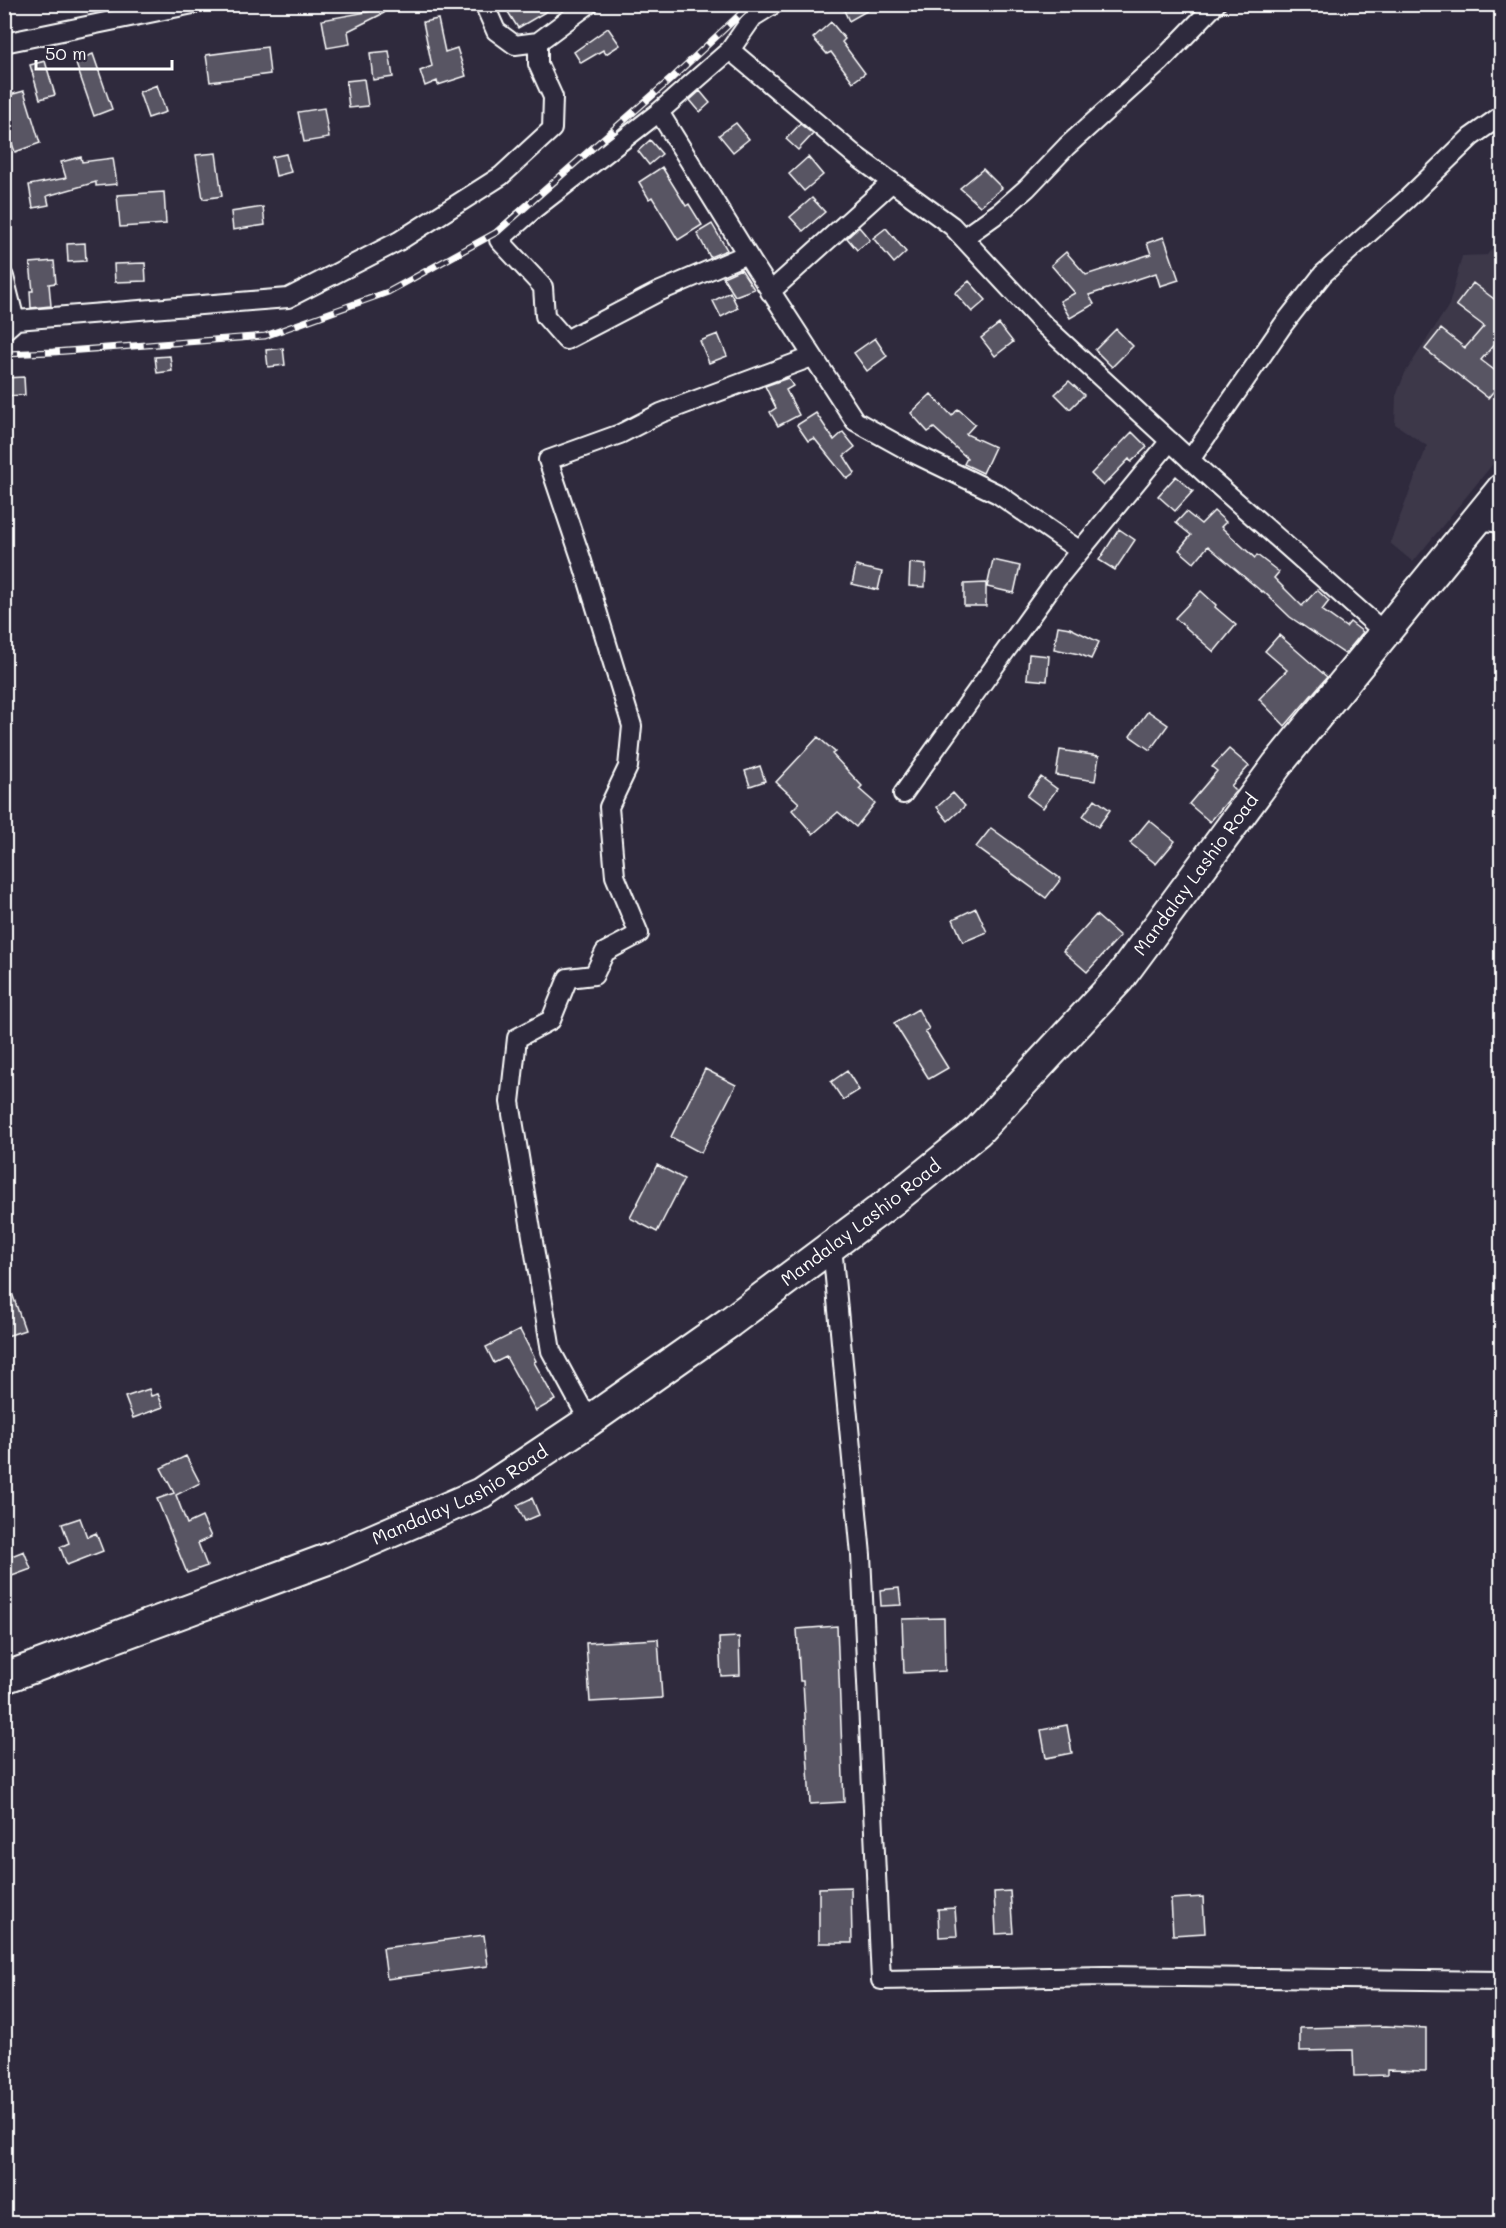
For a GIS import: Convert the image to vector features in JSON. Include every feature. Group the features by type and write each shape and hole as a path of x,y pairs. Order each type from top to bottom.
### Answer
{"highway":[{"name":"Mandalay Lashio Road","path":"4,1678 333,1557 480,1493 589,1421 730,1322 832,1246 978,1131 1119,979 1277,765 1385,633 1489,522 1502,489"}],"street":[{"path":"4,43 193,4"},
{"path":"484,4 496,31 515,45 538,42 589,4"},
{"path":"747,254 658,292 566,340 545,315 543,287 500,240 534,209 659,112 730,50 753,17 774,4"},
{"path":"963,238 1001,211 1027,188 1066,146 1160,62 1216,4"},
{"path":"4,277 8,324 288,298 399,241 501,176 552,129 553,97 538,64 538,42"},
{"path":"730,50 856,156 951,226 1044,325 1190,460 1385,633"},
{"path":"659,112 770,291 855,421 913,453 998,494 1080,551"},
{"path":"1190,460 1283,325 1323,274 1406,200 1471,136 1502,115"},
{"path":"770,291 892,182"},
{"path":"589,1421 551,1351 510,1102 517,1038 551,1020 568,978 594,975 605,952 639,934 615,876 609,807 628,767 632,726 581,558 548,460 620,434 661,413 812,357"},
{"path":"903,794 1057,579 1170,441"},
{"path":"832,1246 861,1555 881,1980 1105,1976 1502,1981"}],"shaded area":[{"path":"1501,237 1501,454 1413,562 1390,543 1427,446 1395,424 1396,396 1405,373 1449,305 1462,256 1487,255"}],"building":[{"path":"503,4 559,4 518,28"},
{"path":"841,4 879,4 849,21"},
{"path":"383,9 384,13 348,31 350,44 327,48 322,20"},
{"path":"438,19 445,52 457,48 466,76 438,85 437,81 425,86 420,71 432,66 423,22"},
{"path":"831,22 845,39 842,42 865,73 853,82 831,52 827,54 813,38"},
{"path":"608,28 620,45 606,54 603,50 581,63 574,52"},
{"path":"267,47 270,74 210,82 206,55"},
{"path":"389,51 393,77 373,80 370,53"},
{"path":"93,54 112,109 94,116 75,61"},
{"path":"45,61 55,95 40,99 30,65"},
{"path":"364,79 368,106 349,108 346,81"},
{"path":"157,85 166,112 148,118 139,92"},
{"path":"24,91 40,143 15,152 5,124 13,122 6,96"},
{"path":"700,91 710,103 700,112 690,100"},
{"path":"324,108 329,138 304,142 298,112"},
{"path":"736,123 749,139 733,152 719,135"},
{"path":"800,124 813,134 798,150 786,139"},
{"path":"650,140 662,154 649,165 638,151"},
{"path":"216,153 222,196 203,199 196,155"},
{"path":"286,154 291,172 276,176 272,157"},
{"path":"81,157 82,162 113,158 117,184 96,186 96,182 47,196 49,205 33,208 29,185 66,178 61,162"},
{"path":"808,157 823,175 804,191 789,174"},
{"path":"662,167 686,206 689,204 702,225 678,240 652,197 649,199 639,182"},
{"path":"983,169 1002,188 980,206 960,188"},
{"path":"164,192 166,224 120,227 117,195"},
{"path":"812,198 825,212 803,231 790,217"},
{"path":"263,207 265,225 233,230 231,212"},
{"path":"712,224 727,250 710,257 697,233"},
{"path":"859,227 870,240 857,250 847,238"},
{"path":"886,228 906,252 894,263 873,238"},
{"path":"1164,237 1179,280 1160,286 1156,273 1089,295 1094,304 1070,318 1060,301 1075,293 1051,265 1066,252 1086,275 1151,254 1147,243"},
{"path":"85,243 86,261 68,262 67,244"},
{"path":"54,261 56,283 49,284 51,306 31,308 30,291 33,291 30,263"},
{"path":"145,263 146,281 115,282 114,264"},
{"path":"741,269 754,289 735,296 723,277"},
{"path":"969,281 986,300 972,312 955,293"},
{"path":"1473,283 1502,305 1502,335 1481,360 1502,376 1502,381 1488,398 1425,349 1441,329 1465,348 1484,326 1456,305"},
{"path":"730,292 738,308 721,317 713,301"},
{"path":"999,324 1013,342 995,356 981,338"},
{"path":"1116,329 1133,346 1112,367 1095,350"},
{"path":"718,334 727,356 709,363 700,341"},
{"path":"875,338 887,356 867,371 854,353"},
{"path":"283,348 285,365 268,367 266,350"},
{"path":"170,356 172,371 157,373 155,357"},
{"path":"24,377 25,395 4,396 4,378"},
{"path":"788,378 793,386 786,390 799,415 778,426 770,412 776,408 765,386"},
{"path":"1069,381 1084,395 1070,409 1055,394"},
{"path":"931,394 952,416 958,409 975,424 966,434 995,447 983,473 964,464 967,458 934,428 928,432 911,413"},
{"path":"816,413 834,440 843,432 855,447 844,456 855,473 847,479 814,438 808,441 797,425"},
{"path":"1132,432 1147,447 1131,462 1129,459 1103,486 1091,474"},
{"path":"1176,476 1193,491 1175,511 1158,496"},
{"path":"1214,511 1226,522 1221,527 1255,558 1257,555 1279,572 1274,578 1302,606 1317,590 1329,601 1322,610 1346,627 1350,622 1363,632 1345,654 1290,617 1263,591 1208,546 1194,563 1179,550 1191,535 1176,523 1186,512 1201,524"},
{"path":"1119,529 1135,540 1115,570 1099,560"},
{"path":"993,560 1020,566 1014,593 987,587"},
{"path":"910,563 926,565 925,587 909,586"},
{"path":"856,566 882,572 878,590 852,584"},
{"path":"986,583 986,606 964,606 964,584"},
{"path":"1201,591 1236,625 1214,652 1175,618"},
{"path":"1058,626 1070,628 1099,642 1091,659 1054,649"},
{"path":"1279,635 1327,677 1285,726 1259,699 1287,670 1265,651"},
{"path":"1029,654 1049,656 1047,681 1027,679"},
{"path":"1148,711 1168,725 1150,750 1130,736"},
{"path":"818,737 835,752 832,754 862,786 859,789 875,803 856,827 838,812 813,834 792,810 799,803 776,782"},
{"path":"1229,749 1249,766 1231,786 1236,791 1210,822 1189,804 1217,771 1212,767"},
{"path":"1060,750 1099,756 1095,781 1056,775"},
{"path":"760,766 765,781 750,786 745,771"},
{"path":"1041,777 1057,789 1043,808 1027,796"},
{"path":"953,793 965,806 948,821 937,807"},
{"path":"1095,799 1110,810 1098,827 1083,816"},
{"path":"1149,820 1175,841 1156,864 1130,843"},
{"path":"991,828 1061,879 1046,898 976,847"},
{"path":"976,908 987,932 963,942 953,919"},
{"path":"1096,915 1120,936 1087,972 1063,951"},
{"path":"918,1009 929,1029 925,1031 948,1068 929,1079 894,1023"},
{"path":"705,1069 736,1085 701,1153 671,1137"},
{"path":"847,1071 859,1090 843,1100 831,1082"},
{"path":"657,1165 684,1179 657,1232 630,1218"},
{"path":"4,1279 7,1279 25,1330 4,1337"},
{"path":"520,1330 555,1400 536,1411 506,1357 494,1363 486,1347"},
{"path":"149,1389 151,1396 158,1394 163,1407 133,1418 125,1397"},
{"path":"186,1456 200,1483 176,1495 187,1524 202,1517 211,1537 198,1543 207,1566 187,1573 157,1499 174,1493 161,1468"},
{"path":"532,1498 539,1515 525,1521 517,1505"},
{"path":"80,1518 87,1537 96,1533 103,1551 67,1565 60,1547 69,1543 62,1524"},
{"path":"24,1551 31,1569 4,1579 4,1559"},
{"path":"899,1588 901,1605 881,1606 880,1590"},
{"path":"944,1618 945,1671 904,1673 902,1619"},
{"path":"837,1626 844,1802 810,1804 803,1681 800,1681 797,1629"},
{"path":"739,1637 740,1675 721,1676 719,1638"},
{"path":"658,1639 662,1698 590,1702 586,1643"},
{"path":"1067,1725 1072,1753 1046,1758 1041,1730"},
{"path":"851,1887 852,1943 819,1943 819,1888"},
{"path":"1010,1891 1013,1933 996,1934 994,1892"},
{"path":"1203,1897 1205,1933 1173,1935 1171,1899"},
{"path":"955,1908 957,1936 939,1937 938,1909"},
{"path":"484,1935 488,1966 387,1979 383,1948"},
{"path":"1386,2026 1426,2028 1426,2071 1387,2070 1387,2075 1354,2076 1353,2050 1300,2051 1300,2028"}],"railway":[{"path":"4,354 265,336 388,292 497,232 671,79 751,4"}]}
